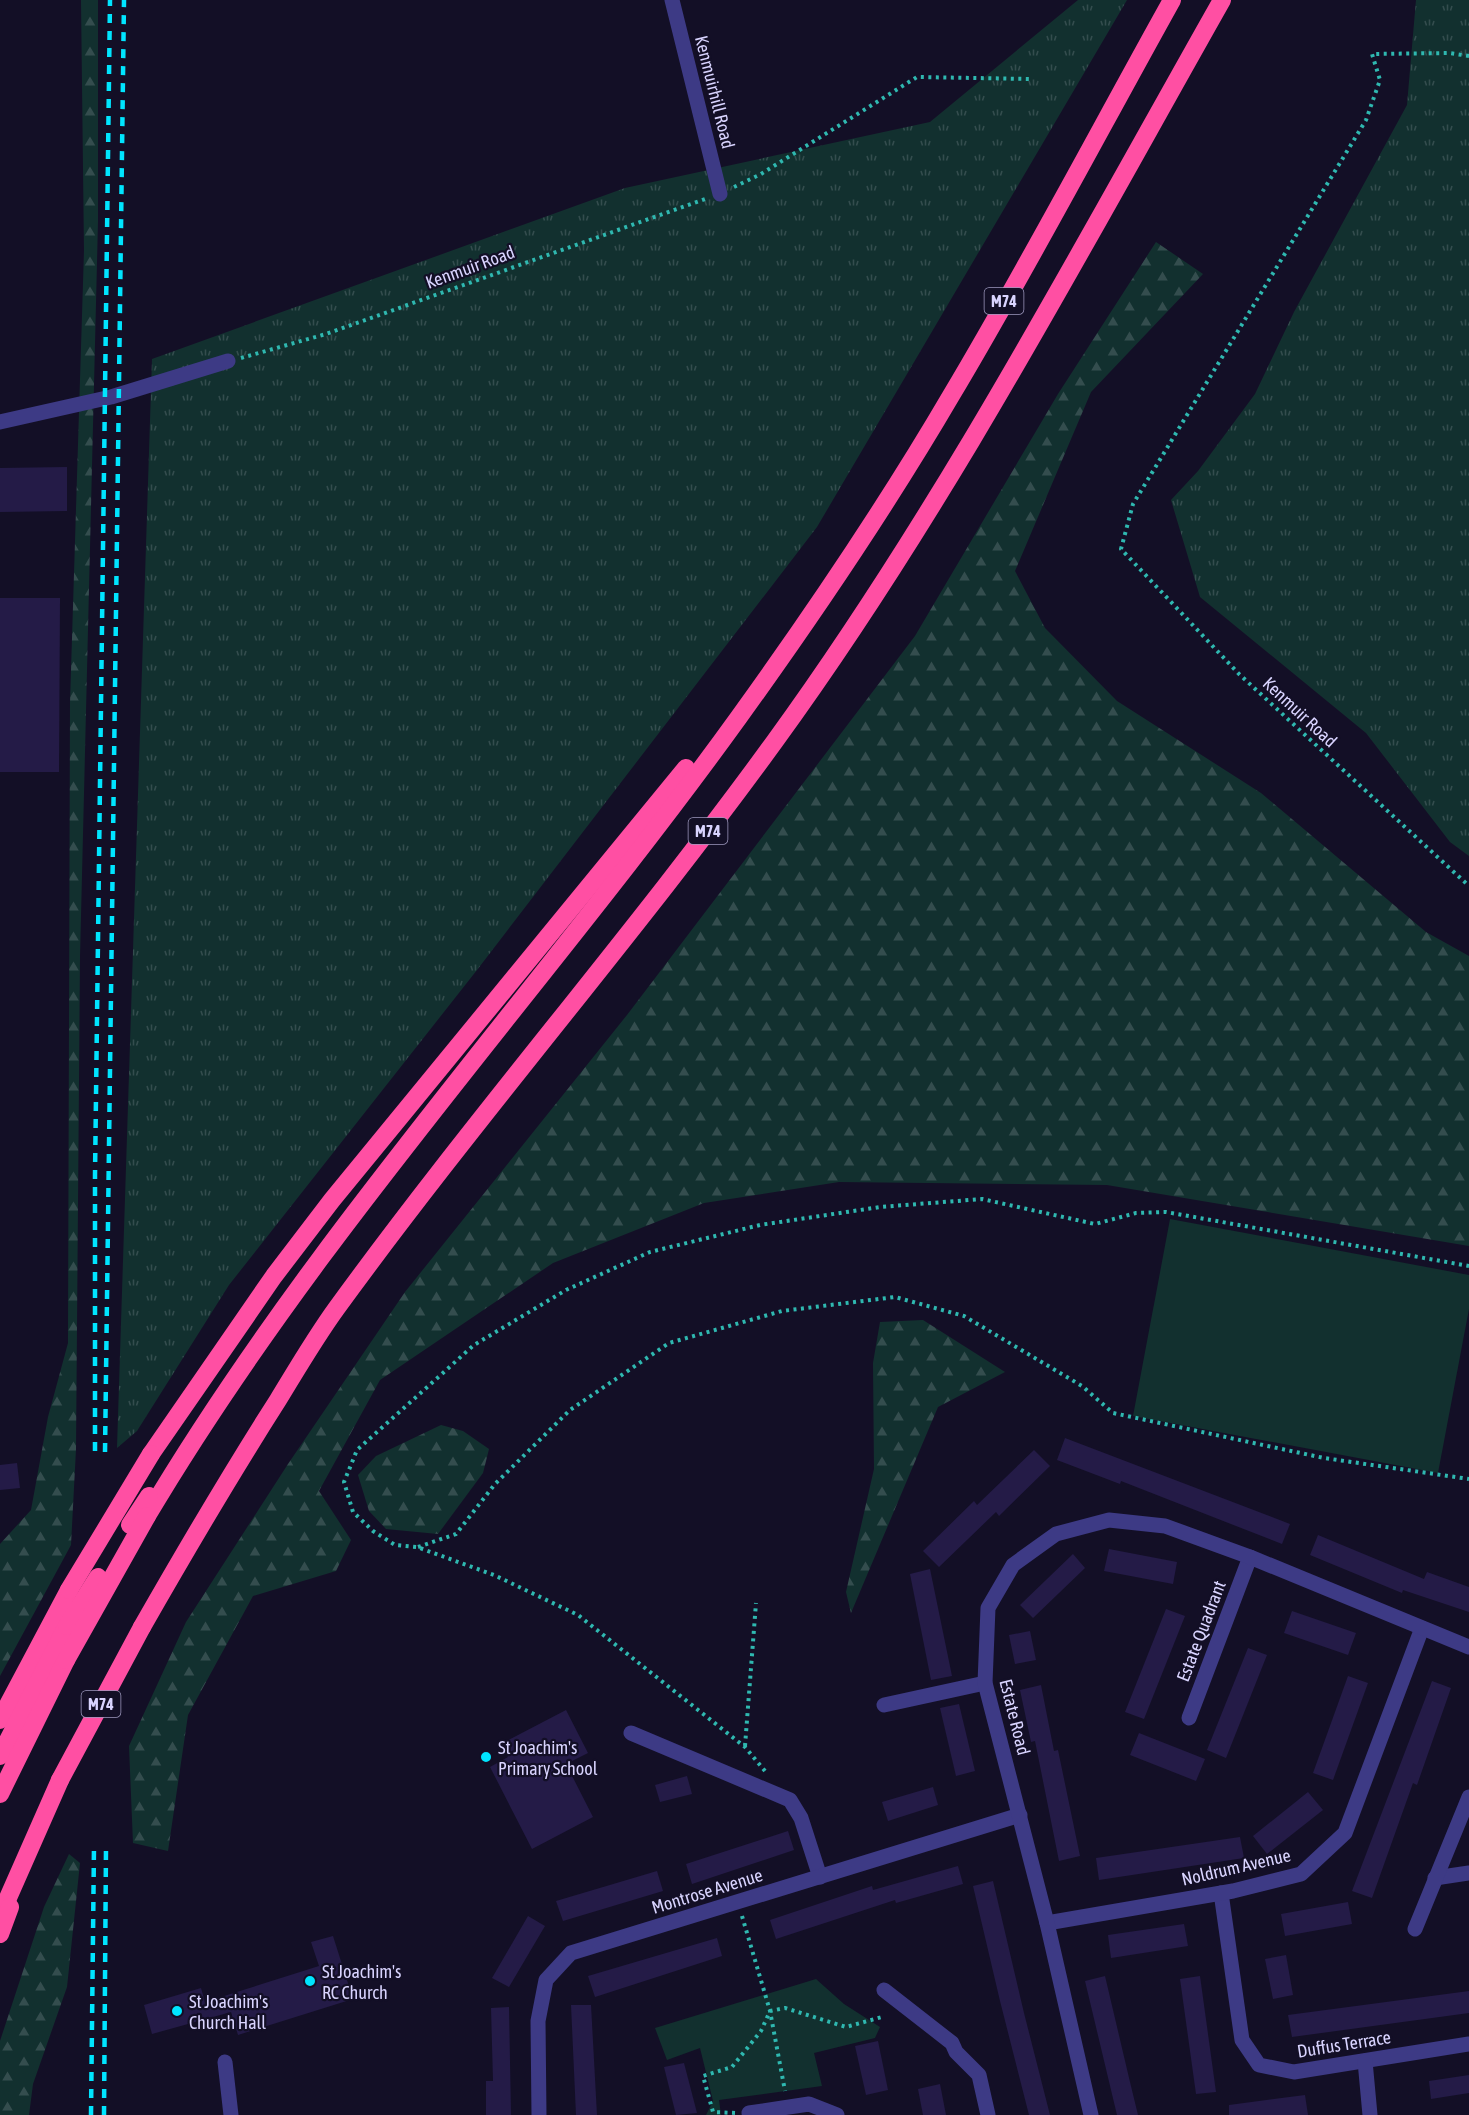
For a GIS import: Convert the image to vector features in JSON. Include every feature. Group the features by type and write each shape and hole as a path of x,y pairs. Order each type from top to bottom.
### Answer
{"highway":[{"name":"M74","path":"0,1794 66,1660 147,1516 199,1430 298,1286 399,1153 626,868 739,718 824,595 951,395 1172,0"},
{"name":"M74","path":"0,1916 60,1780 215,1498 333,1313 435,1177 646,914 777,739 864,614 988,414 1222,0"},
{"path":"0,1720 69,1590 151,1454 274,1276 332,1200 661,799 824,595"},
{"path":"0,1756 68,1626 148,1496 199,1430"},
{"path":"0,1934 46,1810"}],"street":[{"name":"Kenmuirhill Road","path":"672,0 720,194"},
{"path":"0,422 111,397 228,362"},
{"name":"Estate Road","path":"1091,2115 1047,1923 986,1683 987,1608 1013,1565 1056,1534 1109,1520 1165,1526 1250,1557 1469,1647"},
{"name":"Estate Quadrant","path":"1189,1718 1250,1557"},
{"name":"Noldrum Avenue","path":"1047,1923 1221,1893 1301,1874 1346,1833 1422,1628"},
{"path":"884,1705 986,1683"},
{"path":"631,1733 790,1800 801,1818 820,1877"},
{"path":"1414,1929 1469,1797"},
{"name":"Montrose Avenue","path":"539,2115 538,2020 546,1980 571,1953 1020,1815"},
{"path":"1435,1878 1469,1873"},
{"name":"Duffus Terrace","path":"1221,1893 1242,2040 1259,2065 1294,2072 1469,2044"},
{"path":"884,1990 952,2043 956,2052 979,2075 988,2115"},
{"path":"1365,2061 1370,2115"},
{"path":"225,2062 231,2115"},
{"path":"749,2113 808,2104 837,2115"}],"path":[{"name":"Kenmuir Road","path":"1469,56 1449,53 1372,54 1380,80 1366,120 1132,504 1121,549 1239,674 1469,886"},
{"name":"Kenmuir Road","path":"228,362 327,334 720,194 761,174 917,77 1032,79"},
{"path":"768,1774 745,1747 578,1615 494,1575 417,1547 395,1545 373,1531 353,1512 344,1482 357,1450 474,1345 566,1290 650,1252 760,1225 880,1207 982,1199 1095,1224 1136,1213 1166,1212 1469,1266"},
{"path":"417,1547 456,1534 495,1484 570,1410 669,1342 782,1311 895,1297 964,1316 1082,1386 1113,1413 1324,1458 1469,1479"},
{"path":"745,1747 756,1603"},
{"path":"738,1902 770,2011 788,2107"},
{"path":"770,2011 785,2008 846,2027 882,2017"},
{"path":"749,2113 713,2112 703,2076 732,2067 761,2031 770,2011"}],"green space":[{"path":"81,0 98,0 98,221 80,956 76,1449 71,1545 0,1676 0,1544 31,1510 48,1417 68,1343 70,703 84,251"},
{"path":"1078,0 1127,0 817,527 477,970 229,1285 137,1431 117,1448 152,359 625,188 930,122"},
{"path":"1416,0 1469,0 1469,856 1450,842 1366,733 1200,597 1171,500 1198,471 1255,394 1294,312 1407,105"},
{"path":"1156,242 1203,274 1091,392 1015,571 1045,628 1117,701 1261,793 1426,932 1469,956 1469,1246 1107,1185 839,1182 704,1203 553,1263 380,1380 319,1491 351,1540 336,1571 253,1596 188,1715 168,1851 133,1843 129,1746 186,1622 288,1464 405,1292 627,1015 915,636 1058,394"},
{"path":"1170,1219 1469,1275 1469,1309 1438,1473 1133,1416"},
{"path":"923,1320 1005,1372 938,1407 851,1613 846,1592 874,1469 873,1363 880,1322"},
{"path":"441,1425 463,1431 489,1449 483,1473 438,1534 386,1529 369,1511 358,1475 376,1456"},
{"path":"69,1854 80,1863 67,1987 33,2084 29,2115 0,2115 0,2041 44,1907"},
{"path":"816,1979 844,2004 880,2027 875,2038 814,2053 822,2086 719,2100 721,2115 706,2115 713,2101 700,2048 667,2060 655,2028"}],"building":[{"path":"67,467 67,511 0,512 0,468"},
{"path":"0,598 60,598 59,772 0,772"},
{"path":"1065,1438 1290,1524 1282,1544 1121,1481 1120,1484 1057,1460"},
{"path":"1034,1450 1050,1466 999,1516 996,1512 939,1567 923,1551 974,1501 977,1505"},
{"path":"17,1463 20,1488 0,1490 0,1465"},
{"path":"1318,1535 1424,1579 1427,1572 1469,1587 1469,1612 1403,1590 1402,1593 1310,1555"},
{"path":"1109,1549 1177,1562 1173,1584 1104,1571"},
{"path":"1073,1554 1085,1568 1033,1618 1020,1605"},
{"path":"930,1569 952,1676 931,1680 910,1574"},
{"path":"1166,1609 1185,1616 1144,1719 1125,1712"},
{"path":"1292,1611 1356,1633 1348,1655 1284,1633"},
{"path":"1030,1631 1036,1660 1015,1664 1009,1635"},
{"path":"1248,1648 1267,1655 1226,1758 1207,1750"},
{"path":"1348,1676 1368,1683 1333,1780 1313,1773"},
{"path":"1432,1681 1451,1688 1417,1785 1413,1783 1372,1898 1352,1891"},
{"path":"1041,1685 1054,1751 1058,1750 1080,1856 1059,1861 1035,1741 1031,1742 1020,1690"},
{"path":"959,1704 975,1771 956,1776 940,1708"},
{"path":"566,1710 588,1753 566,1764 593,1817 532,1849 490,1767 508,1757 501,1744"},
{"path":"1139,1733 1205,1759 1196,1781 1130,1755"},
{"path":"687,1776 692,1794 660,1802 655,1785"},
{"path":"933,1787 938,1805 888,1821 882,1802"},
{"path":"1308,1792 1323,1810 1267,1854 1253,1836"},
{"path":"788,1831 794,1850 692,1884 686,1864"},
{"path":"1240,1837 1244,1858 1099,1880 1096,1858"},
{"path":"958,1866 963,1884 896,1903 895,1900 776,1939 770,1920 872,1886 873,1890"},
{"path":"657,1871 663,1891 563,1921 556,1901"},
{"path":"993,1881 1050,2115 1029,2115 1000,2001 973,1886"},
{"path":"1348,1902 1352,1924 1285,1936 1281,1914"},
{"path":"528,1916 545,1926 509,1987 492,1978"},
{"path":"1184,1924 1188,1946 1111,1958 1108,1935"},
{"name":"St Joachim's RC Church","path":"333,1936 353,1999 238,2035 231,2012 152,2034 144,2005 201,1988 205,2002 319,1966 311,1942"},
{"path":"717,1938 722,1956 595,1997 588,1976"},
{"path":"1286,1955 1293,1995 1273,1999 1265,1959"},
{"path":"1105,1976 1138,2115 1117,2115 1085,1981"},
{"path":"1200,1976 1216,2092 1196,2094 1180,1979"},
{"path":"1469,1991 1469,2013 1292,2037 1288,2015"},
{"path":"571,2005 591,2005 597,2115 576,2115"},
{"path":"509,2007 511,2115 486,2115 486,2081 493,2081 491,2008"},
{"path":"878,2041 888,2090 866,2095 855,2046"},
{"path":"684,2063 697,2113 676,2115 664,2067"},
{"path":"1469,2075 1469,2093 1431,2099 1429,2081"},
{"path":"940,2084 946,2115 923,2115 918,2089"},
{"path":"1305,2095 1308,2115 1229,2115 1229,2105"}],"railway":[{"path":"95,1451 95,1175 110,0"},
{"path":"105,1452 124,0"},
{"path":"91,2115 94,1846"},
{"path":"104,2115 106,1847"}],"place":[{"name":"St Joachim's Primary School","path":"486,1757"},
{"name":"St Joachim's RC Church","path":"310,1981"},
{"name":"St Joachim's Church Hall","path":"177,2011"}]}
